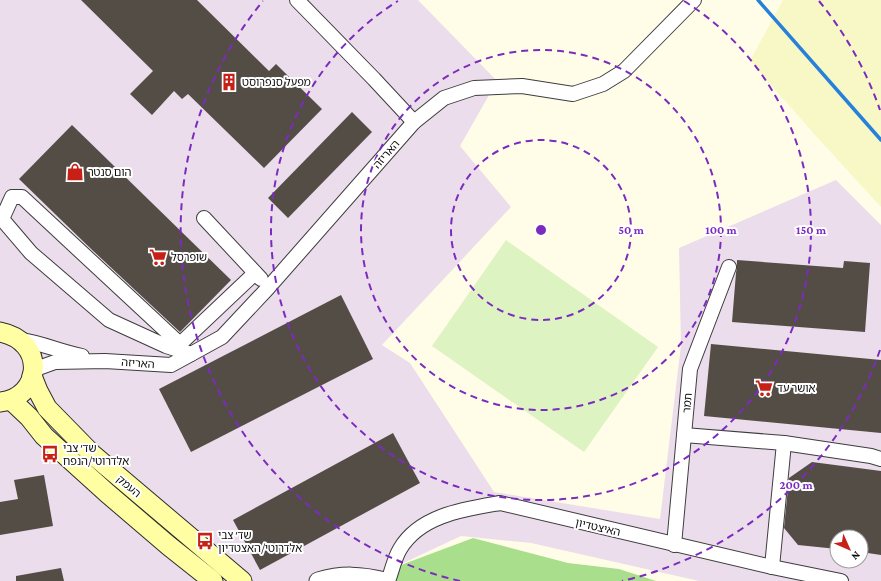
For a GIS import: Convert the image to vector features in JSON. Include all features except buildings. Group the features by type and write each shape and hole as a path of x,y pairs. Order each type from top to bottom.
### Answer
{"main road":[{"path":"0,332 11,334 21,340"},
{"name":"העמק","path":"21,340 27,346 31,354 33,373 38,391 47,408 70,433 98,459 242,581"},
{"path":"5,401 24,390 33,373"},
{"name":"העמק","path":"5,401 29,417 44,436 102,488 169,546 213,581"}],"street":[{"path":"297,0 414,122"},
{"name":"האריזה","path":"33,373 55,362 105,361 171,365 191,354 222,336 268,288 414,122 444,98 474,88 522,86 573,94 603,84 624,71 694,0"},
{"path":"12,197 22,197 191,354 166,346 109,320 31,253 2,219 12,197"},
{"path":"204,218 268,288"},
{"name":"תמר","path":"674,545 690,369 728,267"},
{"path":"180,344 255,273"},
{"name":"האריזה","path":"21,340 34,342 65,353 105,361"},
{"path":"684,435 784,443 871,456 881,459"},
{"path":"772,567 784,443"},
{"name":"האיצטדיון","path":"388,581 400,548 422,527 444,515 466,509 500,503 674,545 842,581"},
{"path":"318,581 362,576 385,581"}],"shaded area":[{"path":"0,0 418,0 497,81 460,146 511,207 382,345 410,363 494,492 660,519 681,345 679,248 836,180 881,225 881,581 699,581 531,543 461,536 365,581 0,581"}],"green space":[{"path":"783,0 881,0 881,207 750,61"},
{"path":"506,240 658,347 584,452 432,346"},
{"path":"473,538 568,563 619,569 656,581 379,581 393,568"}],"waterway":[{"path":"758,0 881,140"}],"place":[{"name":"מפעל סנפרוסט","path":"229,82"},
{"name":"הום סנטר","path":"75,172"},
{"name":"שופרסל","path":"158,257"},
{"name":"אושר עד","path":"764,388"},
{"name":"שד׳ צבי אלדרוטי/הנפח","path":"50,454"},
{"name":"שד׳ צבי אלדרוטי/האצטדיון","path":"205,541"}]}
